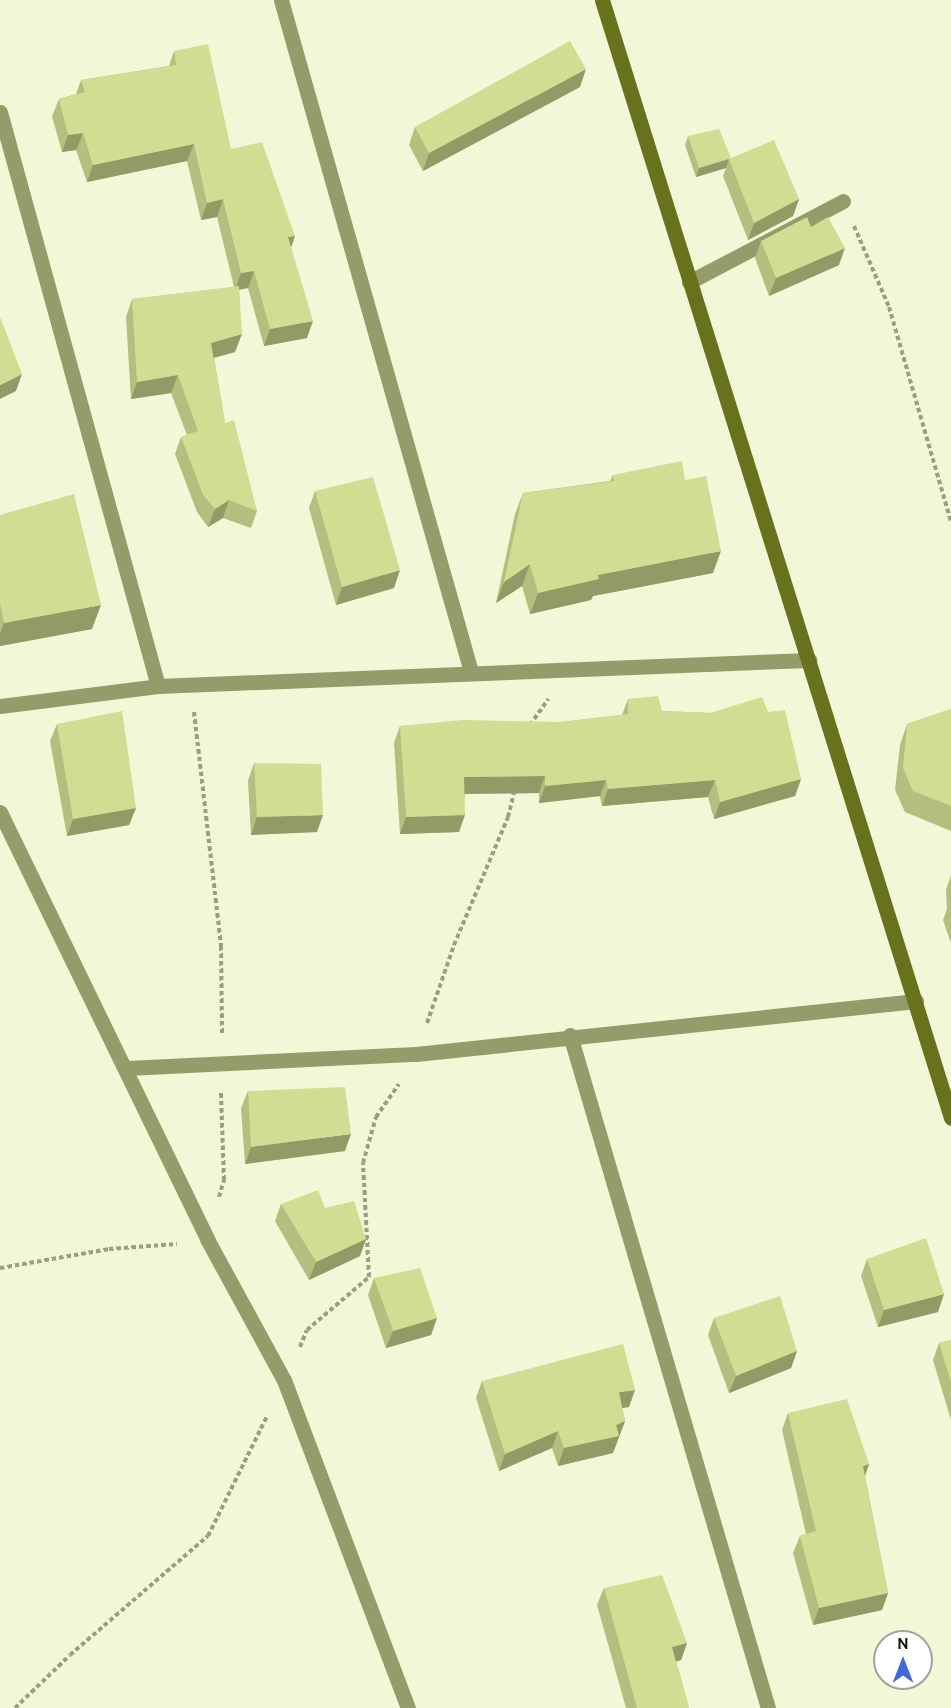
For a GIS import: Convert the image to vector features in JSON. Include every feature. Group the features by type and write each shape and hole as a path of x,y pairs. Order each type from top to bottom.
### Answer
{"street":[{"path":"280,0 471,672"},
{"path":"602,0 951,1118"},
{"path":"0,112 158,686"},
{"path":"689,282 843,201"},
{"path":"0,706 158,686 809,660"},
{"path":"0,812 127,1068 207,1239 284,1380 408,1708"},
{"path":"127,1068 416,1054 570,1035 916,1001"},
{"path":"570,1035 768,1708"}],"path":[{"path":"843,201 890,307 951,522"},
{"path":"0,1268 109,1250 207,1239 224,1180 220,1121 222,946 190,685"},
{"path":"15,1708 70,1655 208,1536 284,1380"}],"building":[{"path":"570,41 586,69 429,153 415,127"},
{"path":"208,44 231,149 262,142 295,236 288,237 313,321 270,329 254,271 241,273 223,199 207,203 194,144 93,165 83,133 68,135 59,99 85,92 81,80 176,65 174,51"},
{"path":"719,129 731,158 699,168 688,136"},
{"path":"774,140 799,199 754,223 729,159"},
{"path":"807,217 811,227 828,217 845,248 776,278 761,241"},
{"path":"239,286 242,334 211,343 225,423 234,420 257,511 229,500 215,509 203,495 181,437 198,431 178,375 137,382 132,299"},
{"path":"0,317 22,374 0,385"},
{"path":"682,461 685,480 706,476 721,551 598,575 599,579 538,593 530,564 504,582 523,493 614,481 613,475"},
{"path":"373,477 400,570 342,587 315,491"},
{"path":"74,494 101,605 4,623 0,603 0,515"},
{"path":"658,696 662,711 710,713 762,697 768,712 785,710 801,779 720,802 715,780 608,789 606,780 545,786 545,776 464,777 465,815 406,817 400,726 462,720 561,722 628,714 628,699"},
{"path":"951,709 951,806 913,791 903,768 907,724"},
{"path":"122,711 136,808 73,819 57,724"},
{"path":"254,763 321,764 323,815 257,817"},
{"path":"345,1087 351,1134 251,1147 248,1091"},
{"path":"318,1190 325,1208 354,1201 366,1239 316,1262 281,1204"},
{"path":"926,1238 944,1294 884,1310 867,1259"},
{"path":"420,1268 437,1318 393,1331 374,1278"},
{"path":"780,1296 797,1351 736,1376 714,1318"},
{"path":"951,1340 951,1382 939,1343"},
{"path":"623,1344 635,1390 619,1392 625,1421 616,1425 619,1436 564,1448 558,1431 505,1454 482,1381"},
{"path":"847,1399 869,1464 863,1466 888,1593 819,1608 800,1536 816,1531 788,1413"},
{"path":"662,1575 687,1643 672,1647 689,1708 637,1708 604,1588"}]}
